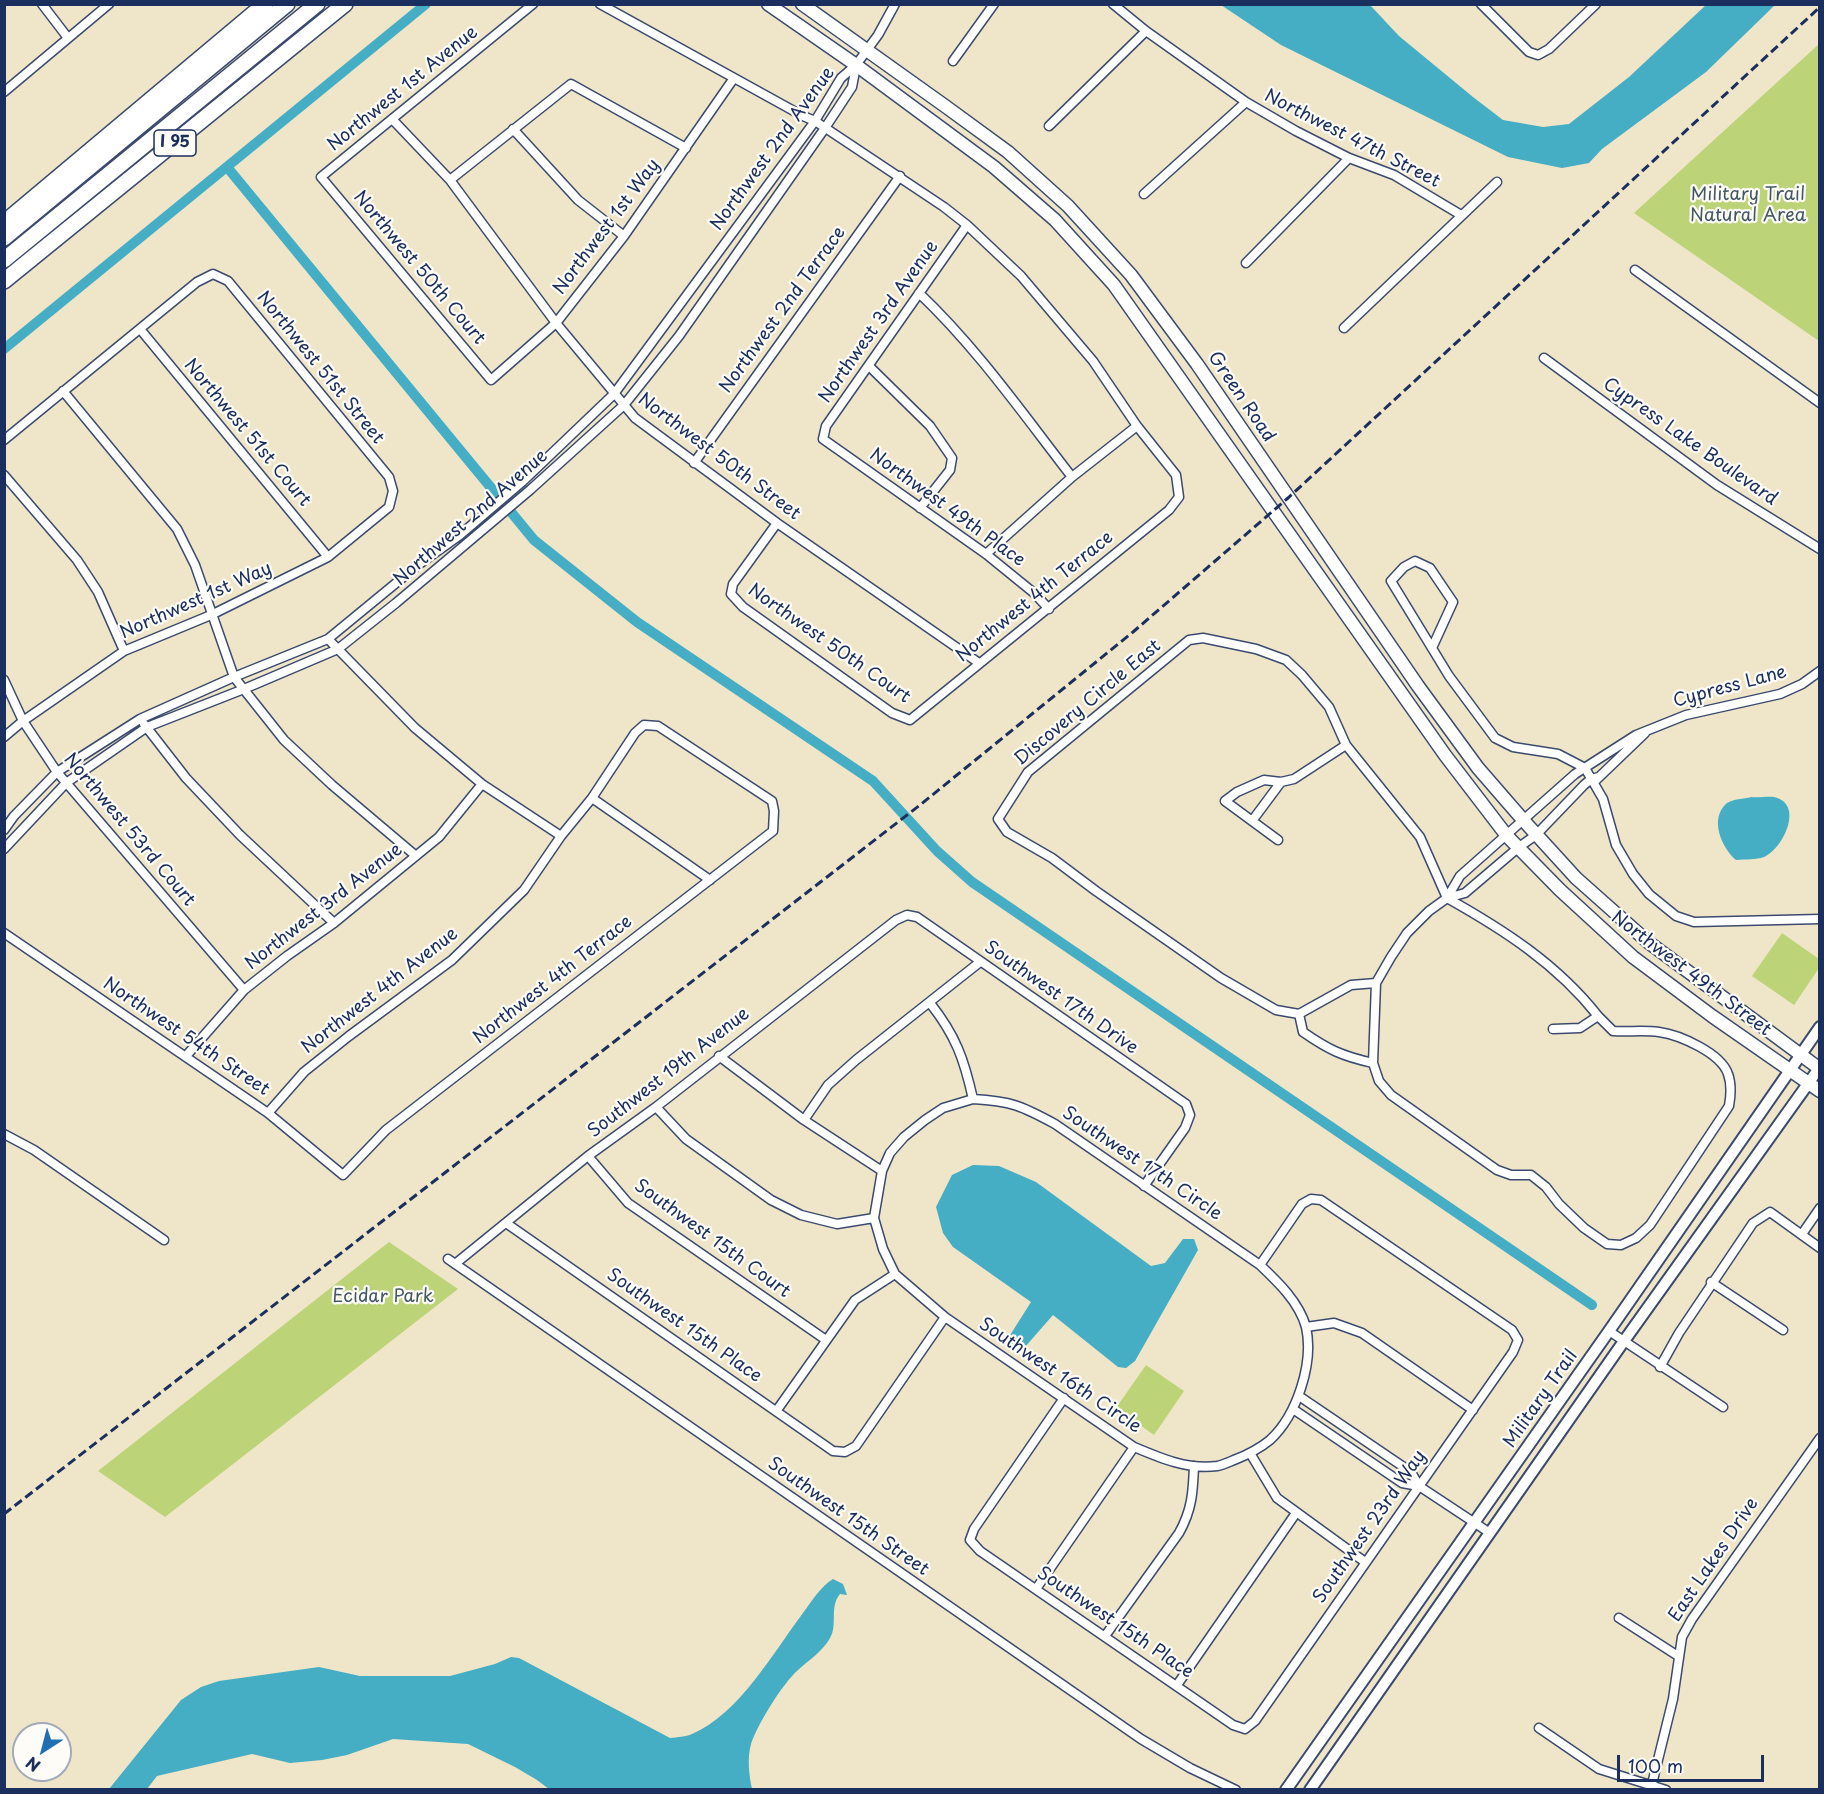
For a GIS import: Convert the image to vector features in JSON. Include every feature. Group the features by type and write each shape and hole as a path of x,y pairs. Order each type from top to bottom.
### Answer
{"highway":[{"name":"I 95","path":"4,223 265,4"},
{"path":"4,238 287,4"},
{"path":"4,260 317,4"},
{"name":"I 95","path":"4,281 345,4"}],"main road":[{"path":"768,4 856,65 994,167 1055,220 1114,285 1438,746 1507,836"},
{"name":"Green Road","path":"802,4 1008,152 1068,206 1131,275 1204,373 1418,686 1478,768 1524,821"},
{"name":"Northwest 49th Street","path":"1524,821 1576,878 1648,942 1819,1068"},
{"name":"Northwest 49th Street","path":"1507,836 1584,913 1633,957 1712,1016 1820,1091"}],"street":[{"path":"42,4 68,38"},
{"path":"4,92 108,4"},
{"name":"Northwest 1st Avenue","path":"321,177 533,4"},
{"path":"600,4 815,121 900,176 967,225 1021,276 1086,352 1137,426 1072,477 986,554"},
{"path":"856,65 895,4"},
{"path":"953,61 994,4"},
{"name":"Northwest 47th Street","path":"1113,4 1146,32 1246,102 1349,158 1394,175 1461,215"},
{"path":"1481,4 1529,52 1538,55 1549,49 1596,4"},
{"path":"1049,126 1146,32"},
{"name":"Northwest 2nd Avenue","path":"4,830 14,816 57,772 140,719 234,677 328,639 418,565 460,535 515,487 614,394 815,121 841,78 856,65"},
{"name":"Northwest 2nd Avenue","path":"4,849 66,783 147,727 338,649 492,523 624,405 679,336 825,128 852,87 856,65"},
{"name":"Northwest 1st Way","path":"491,380 556,323 624,236 734,78"},
{"path":"450,180 571,84 686,148"},
{"path":"1144,194 1246,102"},
{"name":"Northwest 50th Street","path":"392,119 450,180 556,323 635,418 777,523 979,663"},
{"path":"513,129 578,200 624,236"},
{"path":"1246,263 1349,158"},
{"name":"Northwest 2nd Terrace","path":"694,463 900,176"},
{"name":"Northwest 50th Court","path":"321,177 491,380"},
{"path":"1344,328 1497,182"},
{"name":"Northwest 3rd Avenue","path":"823,439 826,426 967,225"},
{"path":"1635,270 1820,403"},
{"name":"Northwest 51st Street","path":"140,329 197,282 213,274 228,281 389,477 393,490"},
{"path":"919,293 945,317 973,349 1072,477"},
{"path":"4,440 140,329"},
{"name":"Northwest 51st Court","path":"140,329 328,557"},
{"name":"Cypress Lake Boulevard","path":"1544,358 1717,484 1820,549"},
{"path":"869,366 930,426 952,458 950,470 920,508"},
{"path":"63,391 177,529 195,565 234,677 284,740 332,785 416,856"},
{"name":"Northwest 4th Terrace","path":"910,720 1169,510 1179,497 1176,475 1137,426"},
{"name":"Northwest 49th Place","path":"823,439 986,554 1034,593 1048,609"},
{"path":"4,474 77,560 98,592 124,651"},
{"name":"Northwest 1st Way","path":"4,737 23,721 124,651 211,615 328,557 389,507 393,490"},
{"name":"Northwest 50th Court","path":"777,523 733,584 731,594 743,607 892,713 910,720"},
{"path":"1432,648 1453,602 1430,568 1415,561 1404,567 1391,581 1432,648 1455,685 1495,738 1513,747 1558,754 1585,768 1595,780 1603,799 1616,845 1633,874 1649,894 1676,916 1694,922 1820,920"},
{"name":"Discovery Circle East","path":"1299,1014 1276,1010 1221,978 1052,858 1007,832 998,819 1028,772 1189,640 1203,638 1230,642 1286,660 1329,707 1346,745 1420,837 1447,898"},
{"path":"328,639 415,728 482,784 561,836"},
{"name":"Cypress Lane","path":"1447,898 1460,876 1585,768 1636,735 1686,715 1780,694 1802,684 1820,671"},
{"name":"Northwest 53rd Court","path":"4,680 23,721 57,772 244,990"},
{"path":"140,719 186,778 240,835 334,923"},
{"name":"Northwest 4th Avenue","path":"268,1113 304,1072 452,960 524,890 561,836 592,798 635,733 644,725 658,726 772,801 774,811"},
{"name":"Cypress Lane","path":"1447,898 1465,893 1536,835 1647,730"},
{"path":"1278,840 1225,801 1237,792 1264,780 1281,782 1294,779 1346,745"},
{"path":"1252,821 1281,782"},
{"name":"Northwest 3rd Avenue","path":"186,1056 244,990 334,923 439,837 482,784"},
{"path":"592,798 710,880"},
{"name":"Northwest 4th Terrace","path":"343,1175 386,1130 773,831 774,811"},
{"path":"1447,898 1517,940 1546,962 1612,1031 1659,1032 1685,1038 1708,1052 1728,1072 1732,1090 1729,1106 1650,1225 1636,1238 1621,1245 1607,1244 1584,1228 1559,1204 1546,1186 1531,1175 1511,1176 1497,1170 1391,1095 1379,1081 1373,1063 1376,983 1407,933 1429,911 1447,898"},
{"name":"Southwest 17th Drive","path":"907,915 917,917 1186,1104 1190,1115 1185,1128 1144,1186"},
{"name":"Southwest 19th Avenue","path":"452,1262 506,1223 588,1156 656,1107 896,920 907,915"},
{"name":"Northwest 54th Street","path":"4,933 268,1113 343,1175"},
{"path":"804,1120 828,1085 856,1060 980,962"},
{"path":"1373,1063 1344,1056 1322,1045 1303,1032 1299,1014 1351,986 1376,983"},
{"path":"930,1003 948,1025 961,1052 973,1099"},
{"path":"1554,1029 1580,1028 1598,1016"},
{"name":"Military Trail","path":"1286,1790 1820,1027"},
{"path":"719,1056 804,1120 882,1172"},
{"name":"Military Trail","path":"1310,1790 1624,1341 1819,1068"},
{"name":"Southwest 17th Circle","path":"882,1172 890,1153 904,1137 943,1108 973,1099 1002,1101 1024,1107 1055,1124 1260,1265 1281,1284 1299,1310 1306,1327 1305,1375 1299,1396"},
{"path":"656,1107 686,1139 781,1205 801,1215 837,1224 874,1218"},
{"path":"4,1134 34,1150 164,1240"},
{"name":"Southwest 15th Court","path":"588,1156 628,1203 826,1340"},
{"name":"Southwest 16th Circle","path":"882,1172 874,1218 883,1249 896,1274 945,1317 1134,1447 1162,1459 1194,1466 1218,1466 1250,1454 1271,1439 1293,1409 1299,1396"},
{"name":"Southwest 23rd Way","path":"1245,1729 1255,1721 1473,1410 1513,1352 1518,1340 1512,1330 1321,1200 1311,1199 1302,1204 1260,1265"},
{"path":"1802,1234 1820,1208"},
{"path":"1660,1367 1678,1333 1753,1223 1770,1212 1820,1248"},
{"name":"Southwest 15th Place","path":"506,1223 833,1451 845,1452 856,1446 945,1317"},
{"name":"Southwest 15th Street","path":"452,1262 1141,1739 1190,1768 1236,1790"},
{"path":"777,1410 855,1300 896,1274"},
{"path":"1711,1282 1783,1330"},
{"path":"1306,1327 1334,1323 1362,1333 1473,1410"},
{"path":"1609,1331 1723,1407"},
{"path":"1299,1396 1411,1472 1419,1486"},
{"name":"Southwest 15th Place","path":"1064,1398 974,1529 970,1540 980,1551 1233,1725 1245,1729"},
{"path":"1293,1409 1402,1483 1419,1486 1490,1533"},
{"name":"East Lakes Drive","path":"1652,1784 1673,1699 1682,1637 1692,1619 1820,1438"},
{"path":"1036,1589 1134,1447"},
{"path":"1250,1454 1277,1498 1365,1562"},
{"path":"1105,1636 1179,1533 1188,1516 1193,1494 1194,1466"},
{"path":"1177,1685 1296,1513"},
{"path":"1619,1618 1678,1656"},
{"path":"1539,1728 1599,1769 1666,1790"}],"green space":[{"name":"Military Trail Natural Area","path":"1819,44 1819,341 1634,213"},
{"path":"1782,933 1819,959 1819,968 1794,1005 1752,976"},
{"name":"Ecidar Park","path":"389,1242 458,1289 165,1517 98,1471"},
{"path":"1146,1365 1184,1391 1154,1435 1116,1408"}],"water":[{"path":"1221,5 1370,5 1399,36 1503,120 1543,127 1569,124 1629,77 1706,5 1775,5 1706,72 1602,149 1589,163 1562,168 1508,157 1281,45"},
{"path":"1751,797 1774,797 1783,801 1788,808 1788,827 1778,845 1764,857 1736,860 1722,840 1718,824 1719,816 1727,803"},
{"path":"973,1165 999,1166 1036,1182 1151,1266 1165,1263 1183,1239 1194,1239 1198,1250 1135,1361 1126,1368 1118,1367 1053,1315 1025,1347 1019,1349 1007,1340 1031,1302 953,1247 943,1233 936,1207 952,1175"},
{"path":"833,1579 843,1584 847,1595 840,1594 837,1599 832,1633 827,1643 785,1684 759,1726 749,1755 752,1789 549,1789 515,1767 468,1744 393,1739 347,1755 322,1760 290,1763 252,1754 157,1776 147,1789 109,1789 181,1700 201,1687 219,1681 319,1667 360,1676 450,1676 495,1664 511,1657 519,1658 670,1738 687,1736 709,1725 740,1697 767,1664 816,1594"}],"waterway":[{"path":"4,349 426,4"},
{"path":"227,167 534,540 637,622 873,781 937,851 972,882 1592,1305"}],"railway":[{"path":"4,1514 920,805 1133,632 1288,498 1820,7"}]}
